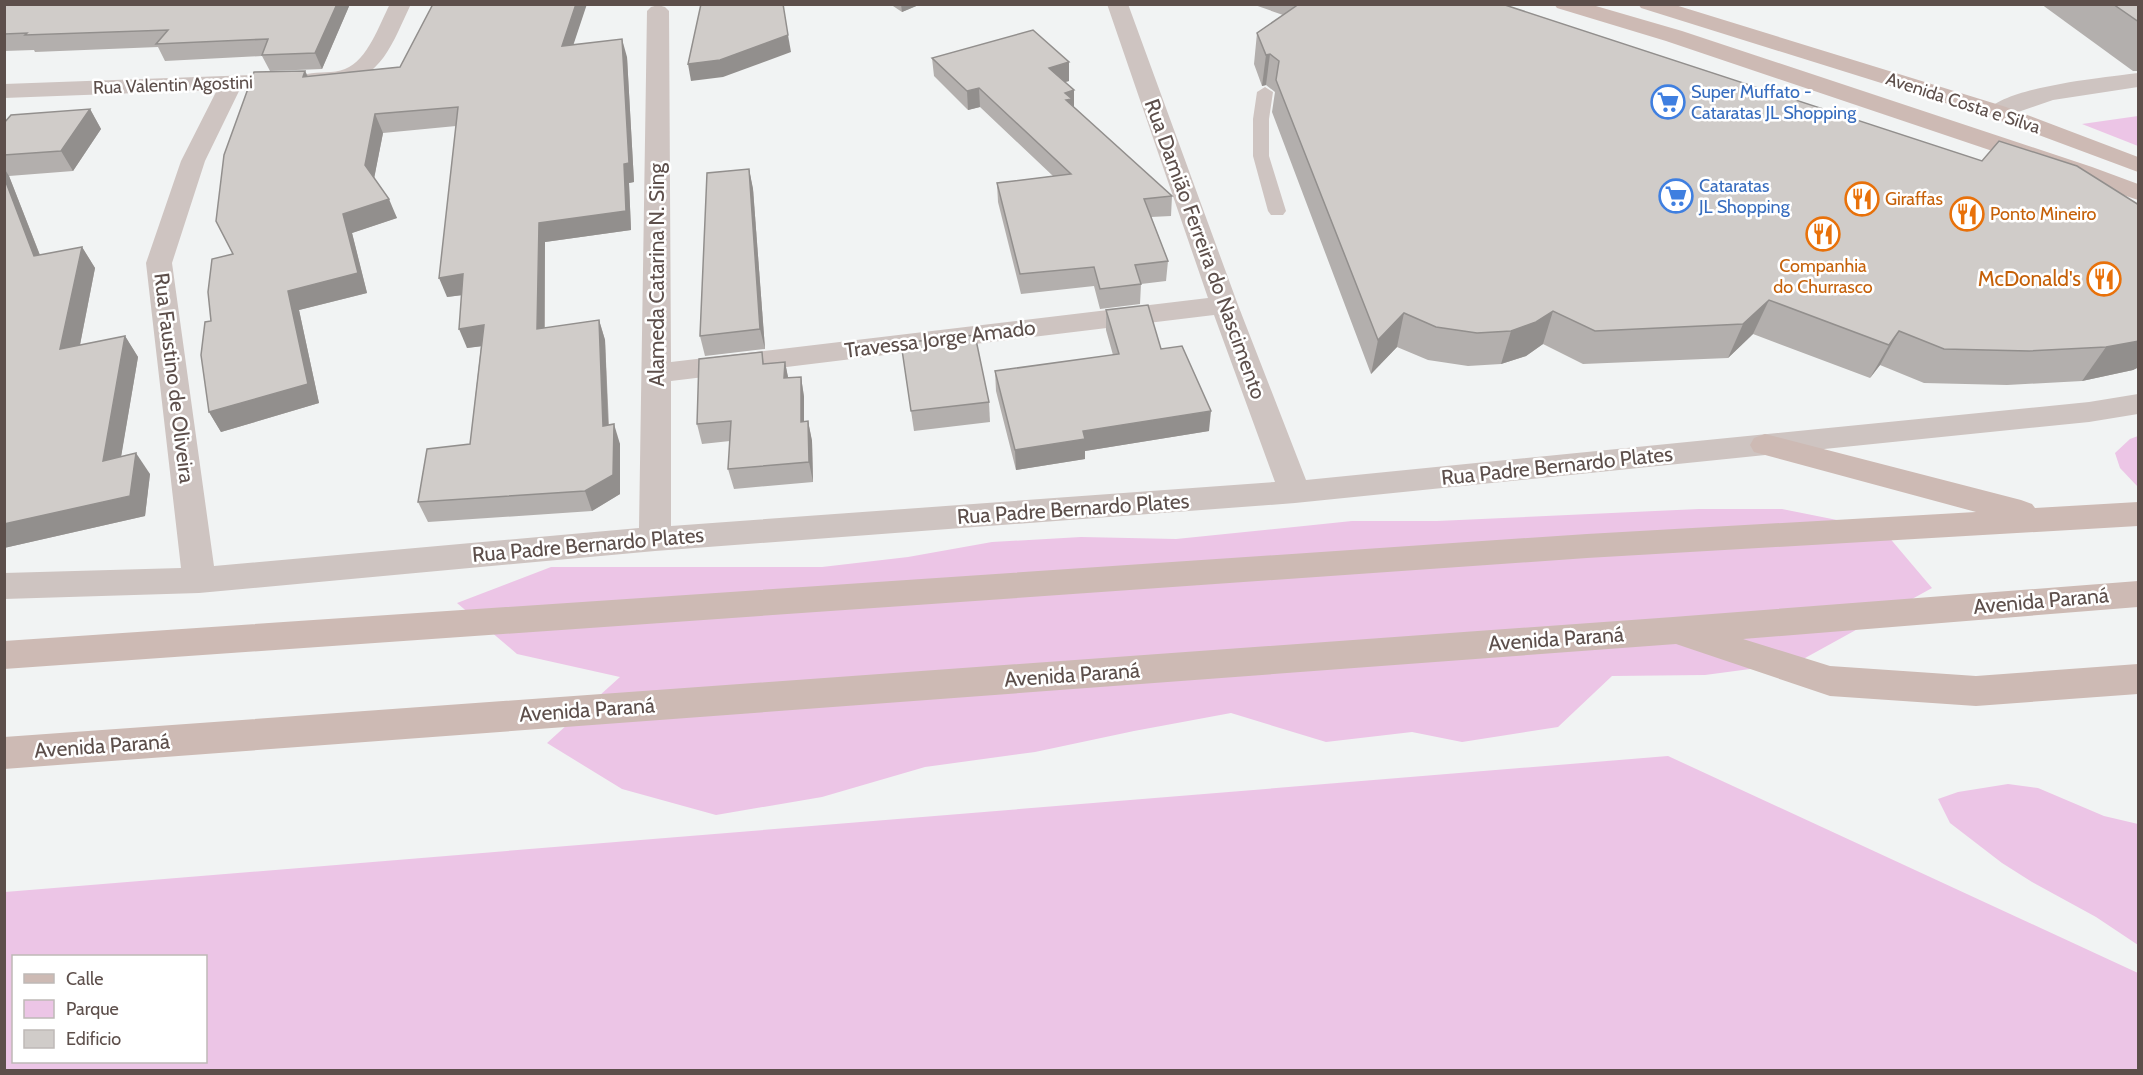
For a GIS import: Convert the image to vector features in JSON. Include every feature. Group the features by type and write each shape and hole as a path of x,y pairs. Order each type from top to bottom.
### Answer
{"main road":[{"name":"Avenida Costa e Silva","path":"1564,4 1674,36 2083,172 2139,193"},
{"name":"Avenida Costa e Silva","path":"1648,4 1998,112 2139,165"},
{"path":"1765,445 2052,520"},
{"path":"4,655 1575,547 2139,514"},
{"name":"Avenida Paraná","path":"4,753 2139,594"},
{"path":"1673,630 1830,681 1976,691 2139,679"}],"street":[{"name":"Rua Valentin Agostini","path":"4,91 341,78 355,74 368,65 401,4"},
{"name":"Rua Damião Ferreira do Nascimento","path":"1117,4 1224,305 1295,492"},
{"name":"Alameda Catarina N. Sing","path":"655,539 658,10"},
{"path":"1998,112 2024,99 2062,90 2139,80"},
{"name":"Rua Faustino de Oliveira","path":"199,580 159,263 193,161 232,83"},
{"path":"2083,172 2139,208"},
{"name":"Travessa Jorge Amado","path":"656,373 1224,305"},
{"name":"Rua Padre Bernardo Plates","path":"4,586 199,580 655,539 1295,492 2089,412 2139,404"}],"lane":[{"path":"1265,92 1261,119 1261,156 1277,211"}],"green space":[{"path":"2138,116 2138,146 2082,124"},
{"path":"2138,436 2138,487 2120,468 2115,453 2130,439"},
{"path":"1699,509 1782,509 1882,529 1932,588 1796,663 1705,675 1612,676 1558,727 1462,742 1412,732 1326,742 1231,713 1035,752 925,767 822,797 716,815 622,789 547,743 620,677 517,654 457,603 551,567 822,567 908,557 992,542 1081,537 1176,539 1352,521 1437,521"},
{"path":"1668,756 2138,973 2138,1070 5,1070 5,892"},
{"path":"2008,784 2038,788 2104,816 2138,824 2138,945 2096,917 2002,863 1950,823 1938,799 1958,792"}],"building":[{"path":"4,4 337,4 315,53 262,55 268,39 156,44 168,30 4,34"},
{"path":"433,4 576,4 562,46 622,39 629,163 624,164 626,211 539,223 537,329 599,320 603,426 614,424 613,475 585,491 418,502 427,449 470,444 484,325 459,329 463,274 439,278 458,107 375,114 365,165 389,199 343,214 358,273 288,291 308,384 209,412 201,355 205,322 211,321 208,292 212,259 233,254 216,221 224,155 254,72 305,71 303,77 400,67"},
{"path":"701,4 783,4 788,35 720,60 688,64"},
{"name":"Cataratas JL Shopping","path":"1299,4 1502,4 1982,161 1999,141 2077,166 2139,205 2139,341 2106,347 2029,351 1944,349 1899,331 1889,345 1769,300 1743,324 1595,331 1553,311 1536,322 1511,331 1477,333 1436,327 1404,313 1378,340 1276,80 1279,61 1270,54 1266,55 1257,33"},
{"path":"2113,4 2139,4 2139,22"},
{"path":"1033,30 1069,62 1049,68 1074,90 1065,93 1072,99 1066,100 1172,196 1144,199 1168,261 1135,265 1141,284 1100,289 1094,267 1020,274 997,183 1071,174 979,88 967,91 932,58"},
{"path":"90,109 61,151 4,155 4,123 11,115"},
{"path":"749,169 760,329 700,336 707,173"},
{"path":"4,177 34,256 82,247 60,349 125,336 103,461 136,453 130,496 4,524"},
{"path":"1148,305 1161,349 1182,346 1211,411 1083,431 1085,439 1015,450 995,371 1119,354 1106,310"},
{"path":"975,335 989,402 911,411 901,343"},
{"path":"762,352 763,364 785,362 784,378 801,377 801,422 808,421 809,462 728,469 731,421 697,424 699,359"}],"place":[{"name":"Super Muffato - Cataratas JL Shopping","path":"1668,102"},
{"name":"Cataratas JL Shopping","path":"1676,196"},
{"name":"Giraffas","path":"1862,199"},
{"name":"Ponto Mineiro","path":"1967,214"},
{"name":"Companhia do Churrasco","path":"1823,234"},
{"name":"McDonald's","path":"2104,279"}]}
